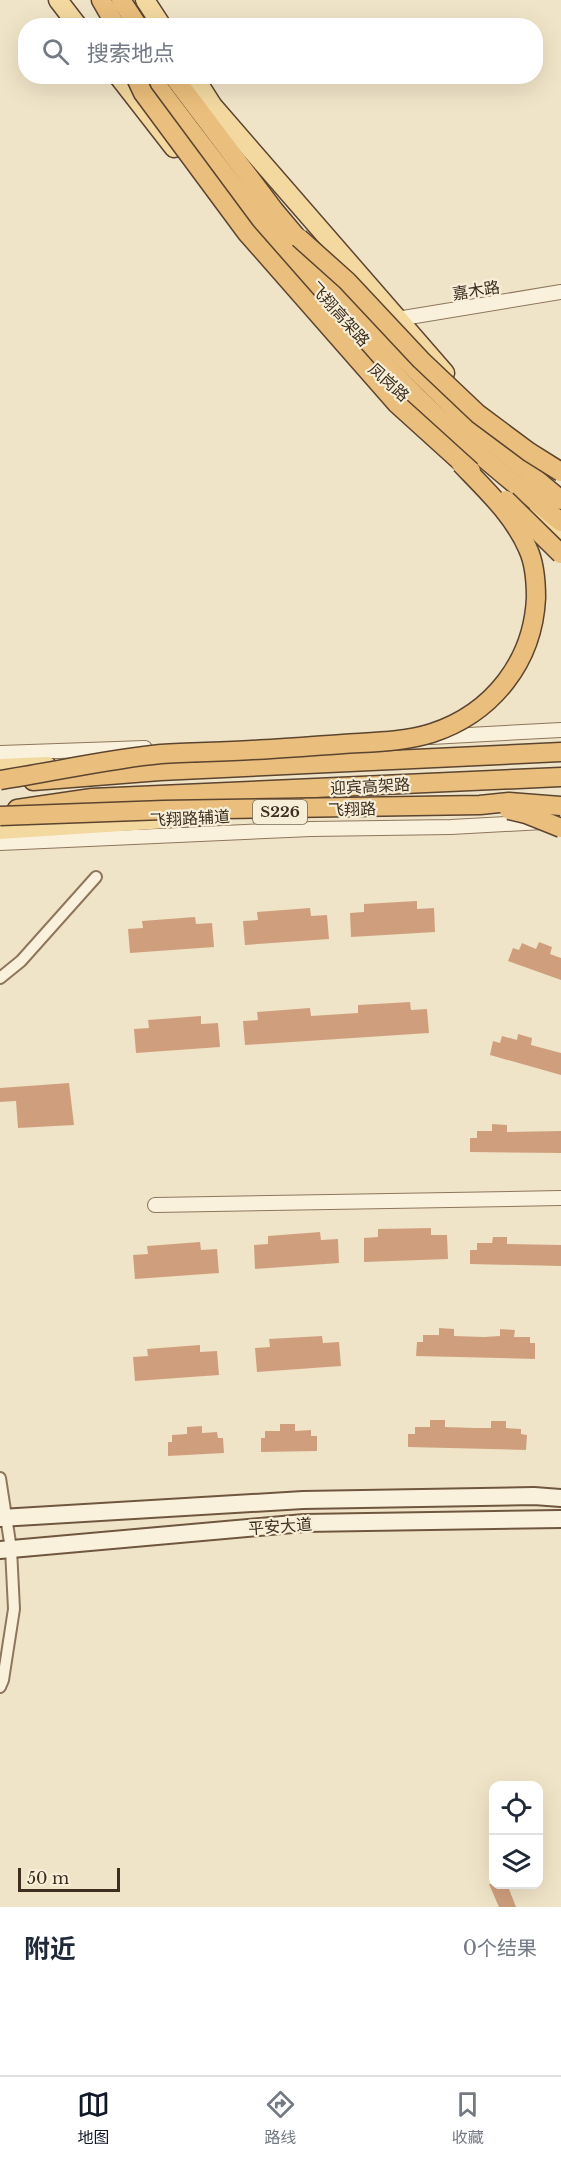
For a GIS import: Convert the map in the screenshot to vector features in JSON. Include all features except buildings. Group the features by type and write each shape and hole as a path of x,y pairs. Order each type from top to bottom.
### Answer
{"highway":[{"path":"98,0 104,18"},
{"path":"98,0 110,18"},
{"path":"121,0 133,18"},
{"path":"0,782 161,754 387,741 431,733 475,713 495,696 511,676 523,655 535,614 535,570 528,549 501,506 461,464 397,404 246,232 143,93 139,84"},
{"name":"飞翔高架路","path":"156,84 298,266 402,381 460,437 561,522"},
{"name":"飞翔高架路","path":"179,84 274,210 374,329 468,422 561,500"},
{"path":"299,238 348,281 421,360 478,414 561,474"},
{"path":"461,464 508,501 561,554"},
{"name":"迎宾高架路","path":"0,782 160,771 561,752"},
{"name":"迎宾高架路","path":"0,813 92,798 561,777"},
{"path":"0,813 480,805 509,802 561,804"},
{"path":"480,805 526,814 561,828"}],"main road":[{"path":"58,0 72,18"},
{"path":"145,0 157,18"},
{"name":"凤岗路","path":"124,84 160,132 323,322 489,473 561,533"},
{"path":"199,84 213,106 457,387 561,474"},
{"path":"0,768 302,760 561,744"},
{"name":"飞翔路","path":"0,830 305,810 561,804"},
{"name":"平安大道","path":"3,1518 303,1500 534,1496 561,1498"},
{"name":"平安大道","path":"5,1549 304,1523 561,1519"}],"street":[{"name":"嘉木路","path":"397,320 561,292"},
{"path":"0,753 299,744 561,730"},
{"name":"飞翔路辅道","path":"0,843 311,829 451,827 561,821"},
{"path":"0,978 21,961 96,877"},
{"path":"155,1205 561,1198"},
{"path":"0,1478 5,1549 14,1609 0,1687"}]}
